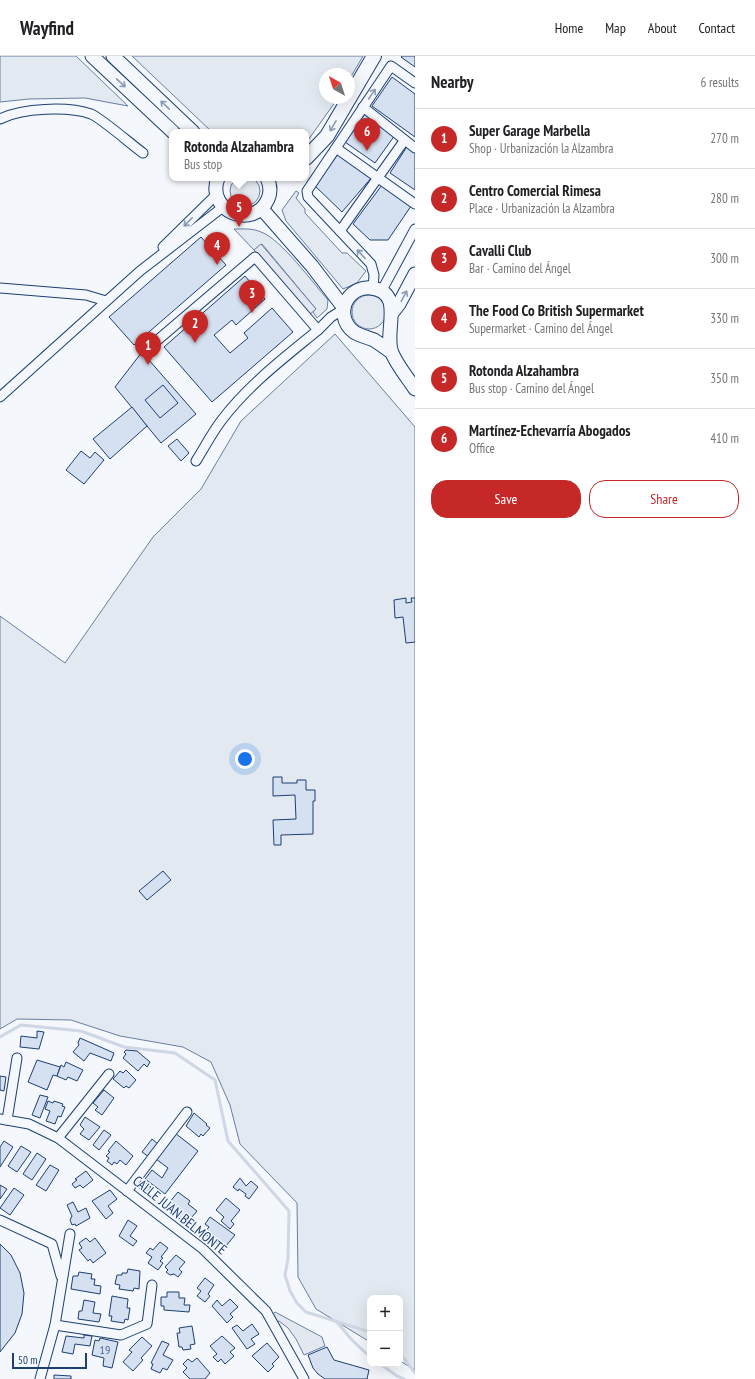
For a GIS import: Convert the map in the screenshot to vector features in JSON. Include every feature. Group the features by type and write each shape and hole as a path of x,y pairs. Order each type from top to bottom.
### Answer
{"main road":[{"path":"309,155 327,136 374,56"}],"street":[{"path":"92,56 169,129"},
{"path":"113,56 190,129"},
{"path":"377,290 371,264 308,197 307,192 391,66 415,83"},
{"path":"363,107 404,141 415,148"},
{"path":"0,119 8,115 57,109 92,115 142,154"},
{"path":"340,232 404,141"},
{"path":"336,148 415,204"},
{"path":"218,181 216,195 223,207 229,213 246,216 262,209 269,196 270,188 268,181"},
{"path":"0,397 140,271 216,195"},
{"path":"140,271 223,207"},
{"path":"262,209 324,282 344,311 348,327 353,332 366,337 391,352"},
{"path":"377,290 415,229"},
{"path":"153,344 255,257 322,326"},
{"path":"366,337 381,333 392,317 414,276"},
{"path":"324,282 341,293 345,294 360,289 377,290 388,299 392,317 389,341 391,352 415,389"},
{"path":"0,288 86,294 106,301"},
{"path":"196,461 220,422 243,396 263,376 322,326 344,311 350,296 354,292"},
{"path":"4,1119 18,1058"},
{"path":"58,1138 109,1074"},
{"path":"127,1191 187,1112"},
{"name":"CALLE JUAN BELMONTE","path":"4,1119 29,1124 58,1138 203,1249 266,1311 304,1379"},
{"path":"0,1220 52,1244 62,1279"},
{"path":"40,1379 55,1325 70,1234"},
{"path":"55,1325 121,1335 135,1330 147,1324 152,1285"}],"shaded area":[{"path":"0,56 76,56 128,106 85,98 29,99 0,102"},
{"path":"132,56 363,56 355,70 355,68 319,68 319,104 334,104 309,139 309,129 209,129"},
{"path":"235,181 255,181 259,185 259,197 251,205 239,205 231,197 231,185"},
{"path":"296,191 299,193 296,198 305,209 305,213 342,253 347,253 366,271 357,283 343,289 286,221 282,210"},
{"path":"234,229 258,231 269,236 278,243 328,300 327,309 317,318 313,312 316,309 262,244 254,250"},
{"path":"261,244 316,309 309,315 254,250"},
{"path":"366,295 372,295 381,300 385,306 385,318 381,324 372,329 366,329 357,324 352,315 352,309 357,300"},
{"path":"335,334 415,427 415,1370 403,1363 403,1295 367,1295 367,1340 316,1309 298,1277 297,1203 240,1144 230,1105 211,1062 183,1047 120,1036 71,1020 17,1019 0,1029 0,616 65,663 153,537 201,489 241,421"},
{"path":"275,1312 322,1337 325,1346 304,1355 296,1339 288,1328 279,1321 277,1322 273,1314"}],"building":[{"path":"402,56 415,56 415,67 401,57"},
{"path":"392,77 415,94 415,137 372,106"},
{"path":"365,114 395,135 375,163 345,142"},
{"path":"408,145 415,150 415,190 390,173"},
{"path":"338,154 372,177 342,212 315,186"},
{"path":"382,185 411,206 388,240 370,240 353,224"},
{"path":"201,237 226,265 134,345 109,317"},
{"path":"245,276 265,299 236,325 232,320 214,335 230,353 248,338 244,333 272,308 293,332 212,402 164,347"},
{"path":"142,352 196,414 161,443 115,387"},
{"path":"163,385 178,403 160,418 145,400"},
{"path":"132,407 147,426 110,459 93,439"},
{"path":"177,439 189,453 181,461 168,446"},
{"path":"81,451 90,458 95,452 104,460 84,484 66,470"},
{"path":"406,598 406,603 412,602 411,598 415,598 415,642 406,643 403,617 395,618 394,600"},
{"path":"273,777 282,777 282,783 297,783 297,780 306,780 306,790 315,790 315,801 313,801 313,834 281,835 281,845 274,845 273,820 296,819 295,795 273,796"},
{"path":"163,871 171,880 147,900 139,891"},
{"path":"37,1031 44,1032 39,1049 20,1047 21,1036 37,1038"},
{"path":"80,1038 114,1053 111,1061 90,1053 84,1061 73,1052 79,1045 78,1043"},
{"path":"126,1050 137,1051 150,1062 147,1067 144,1064 138,1071 123,1058 126,1054 124,1052"},
{"path":"37,1060 60,1067 57,1076 53,1075 47,1090 28,1082"},
{"path":"66,1062 83,1070 77,1081 68,1077 66,1080 57,1076 61,1065 64,1067"},
{"path":"126,1070 136,1080 129,1088 126,1086 124,1088 113,1079 120,1071 123,1073"},
{"path":"0,1076 6,1077 4,1091 0,1090"},
{"path":"104,1090 114,1098 102,1115 95,1110 98,1107 93,1103"},
{"path":"40,1095 48,1097 40,1118 32,1115"},
{"path":"48,1101 63,1104 62,1106 65,1107 61,1117 58,1116 55,1124 46,1121 50,1111 45,1109"},
{"path":"194,1113 210,1128 203,1136 201,1134 199,1137 186,1126"},
{"path":"85,1117 100,1127 89,1140 80,1134 84,1129 80,1125"},
{"path":"104,1130 111,1135 99,1150 93,1145"},
{"path":"175,1133 198,1151 165,1194 145,1179 152,1170 162,1178 168,1168 156,1159"},
{"path":"152,1139 159,1145 149,1157 142,1152"},
{"path":"4,1141 13,1147 0,1167 0,1147"},
{"path":"116,1141 133,1156 126,1165 120,1160 117,1164 114,1162 112,1165 107,1161 109,1158 106,1156 110,1152 108,1151"},
{"path":"21,1146 31,1152 17,1172 8,1166"},
{"path":"37,1153 46,1159 32,1180 23,1174"},
{"path":"50,1165 59,1170 46,1191 36,1185"},
{"path":"86,1171 93,1180 83,1188 80,1185 75,1188 72,1184 77,1180 75,1179"},
{"path":"240,1178 246,1186 251,1181 258,1187 249,1199 245,1196 246,1194 233,1187"},
{"path":"140,1179 151,1187 147,1194 135,1185"},
{"path":"0,1185 7,1189 0,1199"},
{"path":"14,1188 24,1195 10,1215 0,1208"},
{"path":"110,1190 117,1199 108,1206 113,1213 106,1219 92,1201"},
{"path":"178,1192 190,1201 188,1204 197,1211 186,1224 170,1211 173,1208 168,1204"},
{"path":"226,1198 240,1210 231,1221 234,1224 230,1229 221,1221 224,1217 216,1210"},
{"path":"73,1202 78,1212 86,1208 90,1218 76,1226 75,1224 72,1225 70,1220 72,1216 67,1205"},
{"path":"210,1217 235,1235 225,1247 221,1243 219,1245 204,1233 209,1227 205,1224"},
{"path":"128,1220 137,1226 130,1236 137,1241 133,1246 119,1236"},
{"path":"86,1238 90,1242 95,1238 106,1253 93,1263 90,1259 88,1261 79,1250 82,1248 79,1243"},
{"path":"160,1242 168,1248 161,1257 163,1258 160,1261 163,1263 158,1270 148,1263 152,1257 146,1253 150,1248 153,1250"},
{"path":"0,1244 11,1255 20,1273 24,1293 22,1314 15,1333 0,1352"},
{"path":"176,1255 185,1262 179,1269 182,1272 178,1277 174,1274 170,1275 166,1272 168,1270 165,1267"},
{"path":"128,1269 140,1271 139,1289 134,1288 133,1291 119,1289 120,1285 115,1284 117,1275 127,1273"},
{"path":"79,1272 92,1274 91,1279 95,1279 94,1285 101,1286 100,1294 71,1289 73,1276 78,1276"},
{"path":"205,1278 214,1285 208,1294 210,1296 205,1302 197,1296 201,1291 197,1288"},
{"path":"167,1292 179,1292 179,1298 185,1298 184,1305 190,1305 189,1312 164,1310 164,1306 161,1306 161,1297 167,1297"},
{"path":"112,1296 128,1299 127,1308 130,1308 128,1320 125,1319 124,1323 111,1321 112,1316 109,1316"},
{"path":"230,1299 238,1307 230,1314 233,1317 227,1323 212,1306 217,1300 222,1306"},
{"path":"84,1300 95,1302 93,1313 101,1314 99,1322 78,1319 79,1311 82,1311"},
{"path":"252,1324 259,1334 251,1339 255,1344 247,1349 232,1328 237,1325 243,1331"},
{"path":"192,1326 195,1344 190,1345 191,1349 183,1350 182,1347 179,1347 177,1333 180,1333 179,1328"},
{"path":"84,1335 92,1336 90,1346 75,1344 73,1354 62,1352 66,1336 84,1338"},
{"path":"222,1336 235,1348 230,1352 234,1356 225,1364 221,1359 218,1362 213,1357 217,1354 210,1346"},
{"path":"142,1337 152,1346 141,1358 143,1360 133,1371 123,1362 132,1352 129,1350"},
{"path":"100,1338 118,1342 112,1368 103,1366 104,1358 92,1355 95,1340 99,1341"},
{"path":"162,1341 169,1344 163,1355 173,1360 167,1370 163,1368 160,1373 151,1369 153,1364 151,1363"},
{"path":"267,1343 279,1357 272,1364 274,1366 268,1372 252,1356"},
{"path":"327,1347 334,1360 369,1370 367,1379 325,1379 318,1374 313,1368 308,1355"},
{"path":"197,1358 210,1373 205,1379 190,1379 183,1372 187,1368 183,1364 188,1359 192,1362"},
{"path":"54,1375 71,1376 71,1379 54,1379"}],"waterway":[{"path":"0,1037 21,1025 81,1031 124,1047 175,1053 215,1080 228,1141 289,1211 288,1259 285,1275 290,1291 297,1303 306,1312 367,1331"},
{"path":"336,1321 352,1340 367,1354"},
{"path":"403,1357 415,1373"},
{"path":"384,1367 404,1379"}],"place":[{"name":"Martínez-Echevarría Abogados","path":"367,151"},
{"name":"Rotonda Alzahambra","path":"239,227"},
{"name":"The Food Co British Supermarket","path":"217,265"},
{"name":"Cavalli Club","path":"252,313"},
{"name":"Centro Comercial Rimesa","path":"195,343"},
{"name":"Super Garage Marbella","path":"148,365"}]}
